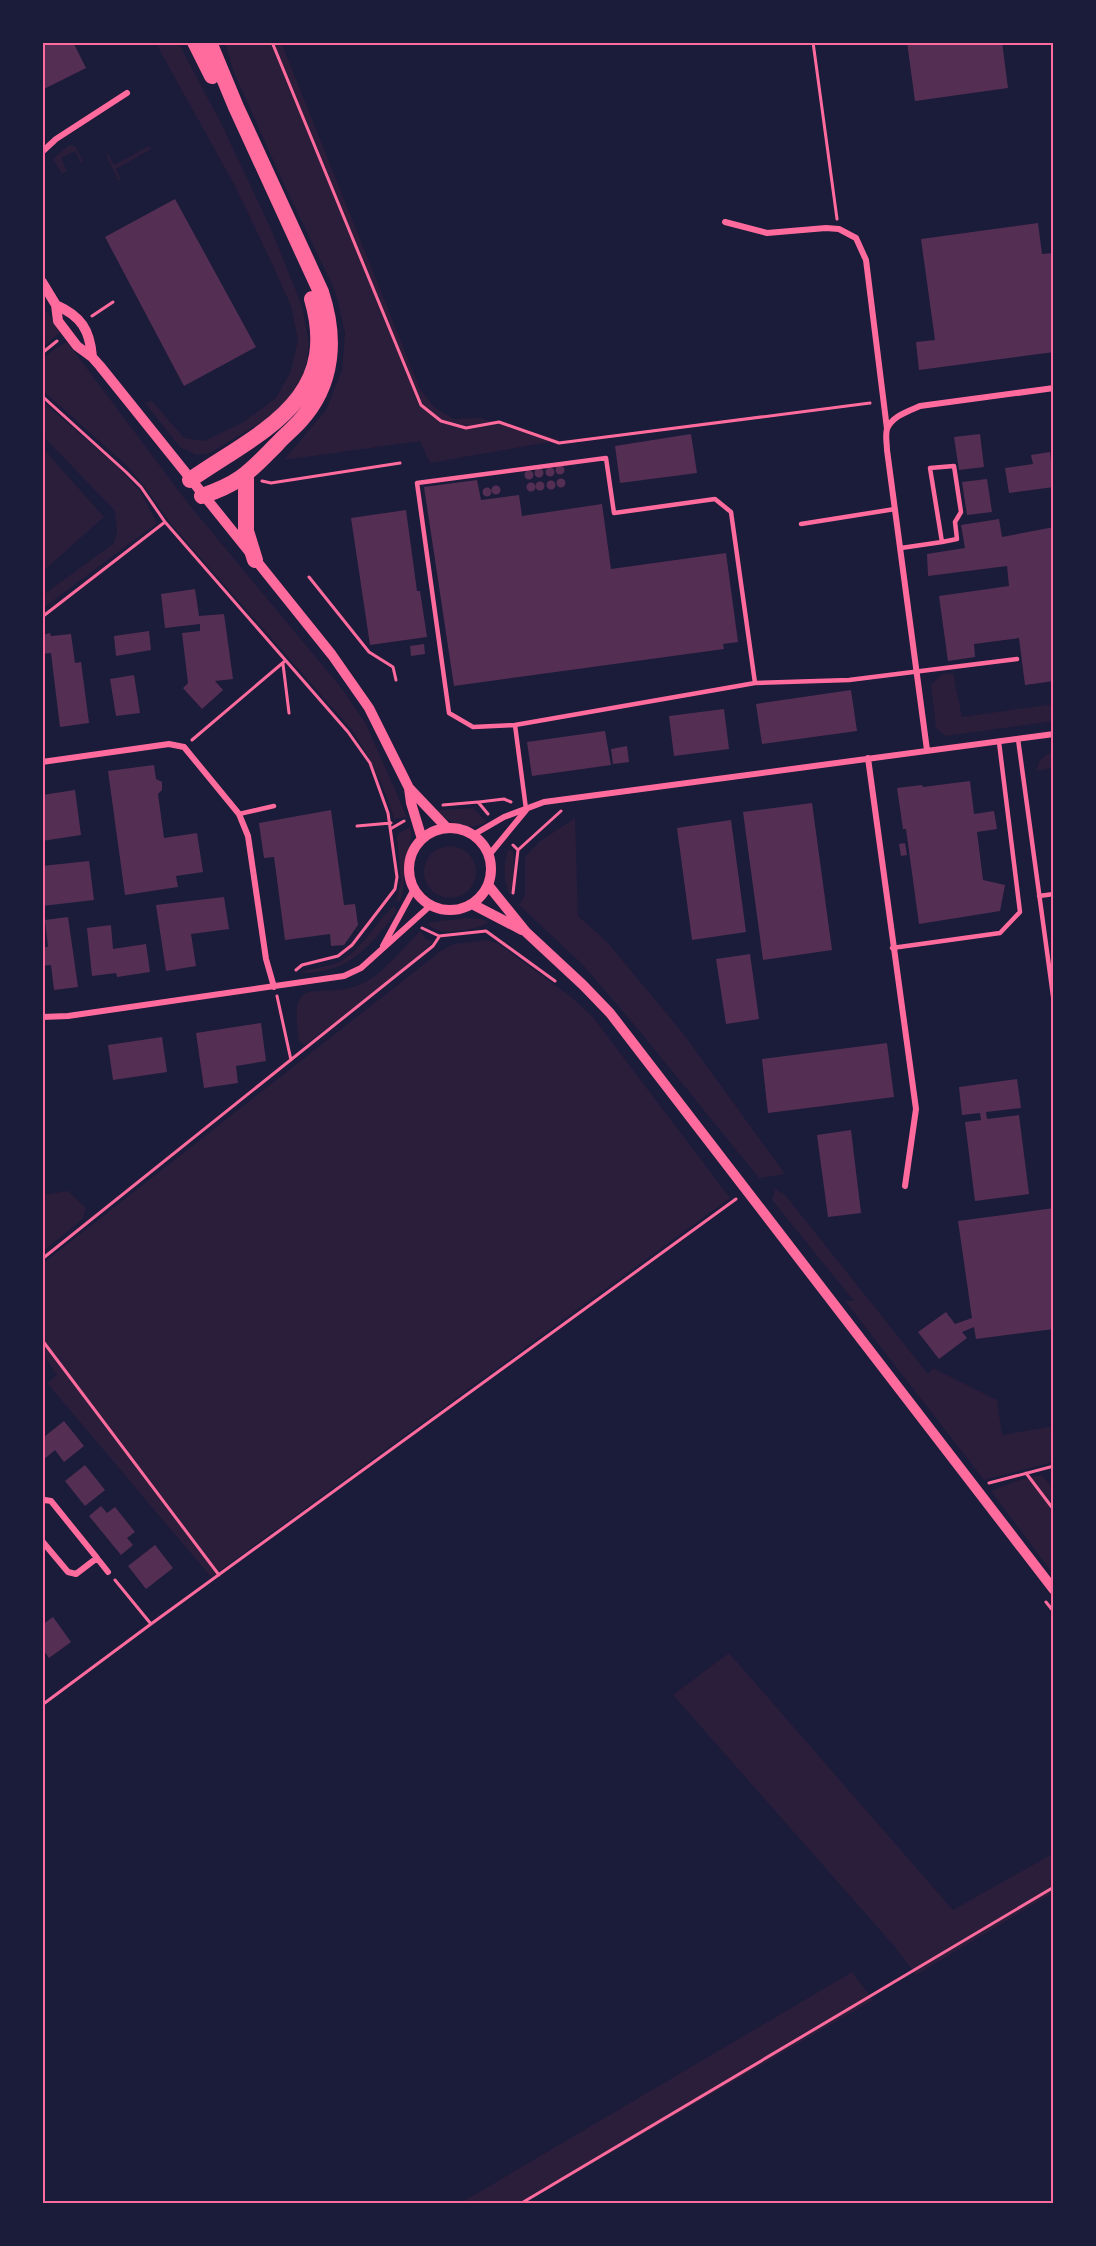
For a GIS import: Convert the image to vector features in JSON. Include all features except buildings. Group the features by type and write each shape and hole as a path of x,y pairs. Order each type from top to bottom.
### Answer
{"highway":[{"path":"190,480 274,425 288,412 309,382 316,364 320,341 317,316 309,288 195,42"},
{"path":"202,496 227,488 246,476 301,420 317,397 327,371 331,350 328,313 321,292 236,107 209,42"},
{"path":"246,476 246,531 255,560"}],"street":[{"path":"42,152 56,139 127,93"},
{"path":"725,222 767,233 839,229 856,238 866,260 887,430 887,450 927,750"},
{"path":"42,282 56,305 58,321 76,346 92,357 332,655 369,708 409,788 447,828"},
{"path":"56,305 72,312 81,324 90,338 92,357"},
{"path":"887,430 900,415 920,406 1054,388"},
{"path":"473,835 504,818 544,802 1054,734"},
{"path":"42,762 169,744 184,747 239,814 248,836 266,959 274,987"},
{"path":"868,758 892,948 916,1109 905,1186"},
{"path":"409,788 411,803 423,839"},
{"path":"489,855 526,809"},
{"path":"447,828 460,829 473,835 482,843 489,855 488,885 472,904 452,910 431,905 414,889 410,876 410,862 414,849 429,833 447,828"},
{"path":"488,885 526,932 584,985 609,1013 1054,1590"},
{"path":"382,950 414,889"},
{"path":"472,904 526,932"},
{"path":"42,1017 68,1016 344,976 361,968 431,905"},
{"path":"42,1502 51,1501 108,1572"},
{"path":"42,1541 68,1572 76,1574 97,1558"}],"lane":[{"path":"755,682 731,512 715,499 614,513 606,458 417,483 449,714 473,727 515,725 755,682 849,680 1017,659"},
{"path":"901,548 942,542 957,539 956,522 961,512 954,466 930,468 942,542"},
{"path":"801,524 895,509"},
{"path":"515,725 526,809"},
{"path":"1018,739 1054,1003"},
{"path":"892,948 1000,933 1020,912 999,742"},
{"path":"239,814 274,806"},
{"path":"1039,896 1054,894"}],"path":[{"path":"272,42 421,405 441,421 466,428 499,422 559,443 870,403"},
{"path":"813,42 839,229"},
{"path":"42,396 141,487 165,522 284,662 348,732 370,763 381,789 391,823 398,877 395,889 352,945 339,956 302,965 274,987 282,1011 291,1060"},
{"path":"246,476 271,483 400,463"},
{"path":"42,617 165,522"},
{"path":"309,577 369,652 393,667 396,680"},
{"path":"284,662 290,713"},
{"path":"184,747 284,662"},
{"path":"518,850 557,816 570,798"},
{"path":"478,802 504,799 526,809"},
{"path":"357,826 391,823"},
{"path":"413,921 429,933 439,936 486,931 499,938"},
{"path":"42,1259 433,946 439,936"},
{"path":"42,1706 151,1624 736,1199 748,1193"},
{"path":"42,1340 219,1575"},
{"path":"974,1486 1054,1466"},
{"path":"1026,1473 1054,1510"},
{"path":"108,1572 151,1624"},
{"path":"520,2204 1054,1887"}],"shaded area":[{"path":"155,42 178,42 221,123 271,229 302,306 309,343 302,378 283,406 265,420 210,453 196,455 180,447 145,403 152,401 184,438 204,441 242,423 276,398 291,371 298,340 291,306 235,186"},
{"path":"225,42 281,42 420,389 434,407 453,419 480,418 561,440 430,463 420,441 284,460 326,410 342,370 345,333 335,291 233,70"},
{"path":"69,145 75,146 83,162 81,163 75,151 61,158 67,171 62,174 53,159"},
{"path":"149,146 151,149 116,169 121,180 118,180 106,155 108,154 114,165"},
{"path":"42,305 60,332 42,348"},
{"path":"67,342 187,502 343,690 366,724 407,817 394,819 376,773 352,730 171,524 142,483 125,464 42,390 42,359"},
{"path":"42,401 118,467 140,491 157,523 42,609 42,596 114,543 117,531 115,511 42,435"},
{"path":"42,447 104,517 42,572"},
{"path":"953,673 962,717 1054,704 1054,721 946,736 936,728 931,685 942,674"},
{"path":"1054,752 1054,768 1036,771 1042,758"},
{"path":"473,808 487,822 473,826 460,825 448,820 437,810"},
{"path":"575,818 578,916 607,942 682,1032 785,1174 759,1178 583,965 519,905 525,895 525,857 539,842"},
{"path":"410,827 411,839 405,865 403,893 400,901 396,901 401,880 397,838 399,833"},
{"path":"450,846 460,848 468,854 474,862 476,872 474,882 468,890 460,896 450,898 440,896 432,890 426,882 424,872 426,862 432,854 440,848"},
{"path":"508,850 513,851 514,862 510,896 504,873"},
{"path":"394,906 397,911 374,940 356,956 335,968 309,973 300,972 332,965 349,956"},
{"path":"465,918 489,922 473,928 452,931 438,931 427,924 436,921"},
{"path":"420,931 426,939 433,942 405,968 305,1045 299,1041 298,1003 303,995 349,988 365,982 386,966"},
{"path":"487,940 499,944 571,997 592,1016 730,1198 211,1577 47,1383 57,1375 42,1353 42,1264 442,950 454,944"},
{"path":"775,1189 786,1196 928,1374 933,1368 997,1400 1002,1435 1054,1426 1054,1462 984,1480 845,1301 854,1301 772,1200"},
{"path":"68,1191 86,1208 83,1219 42,1252 42,1195"},
{"path":"1042,1475 1054,1490 1054,1575 991,1491 1016,1481"},
{"path":"729,1653 953,1910 1054,1853 1054,1892 916,1975 895,1947 673,1695"},
{"path":"852,1972 873,2000 523,2204 459,2204"}]}
